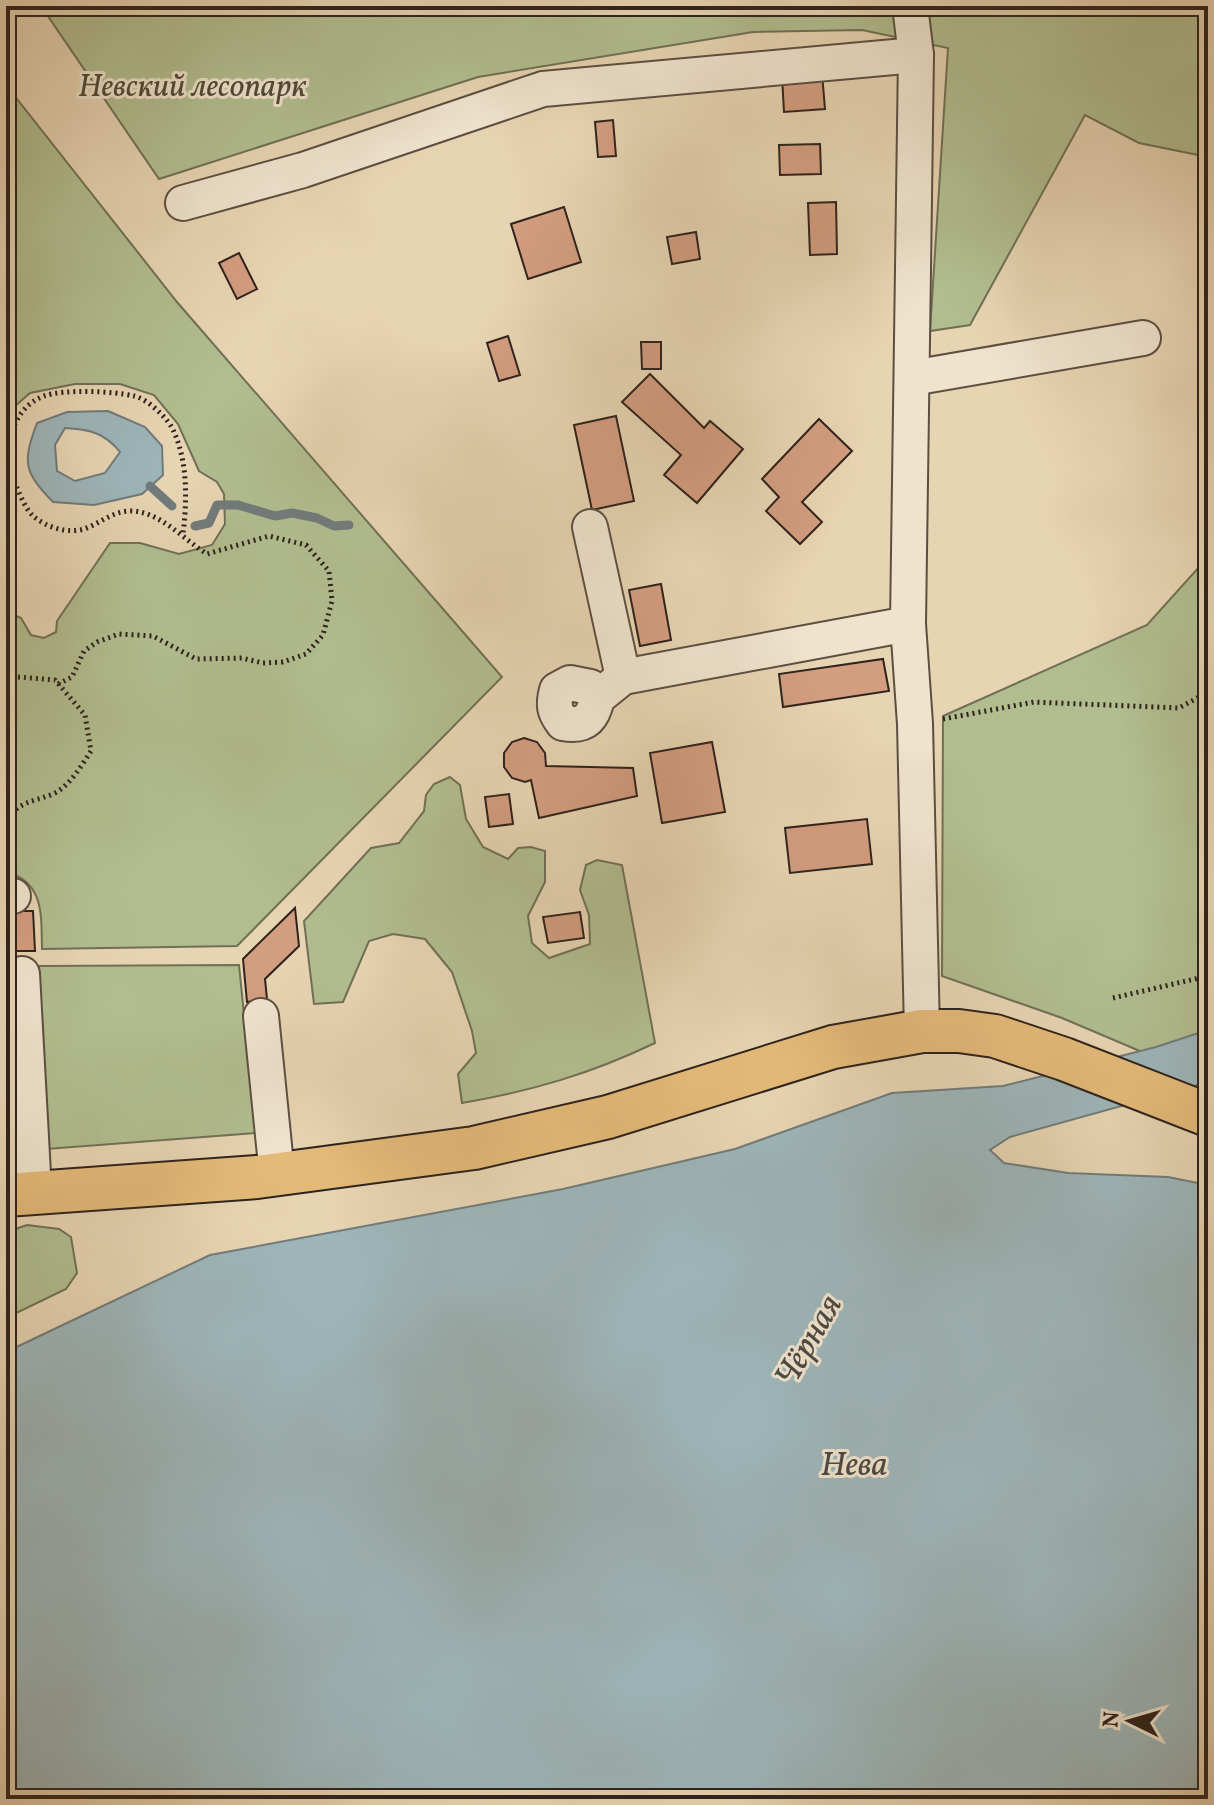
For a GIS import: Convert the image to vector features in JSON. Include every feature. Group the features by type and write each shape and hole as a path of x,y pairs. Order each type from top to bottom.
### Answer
{"main road":[{"path":"20,1194 277,1175 474,1148 608,1117 833,1047 922,1031 959,1031 995,1036 1064,1059 1206,1115"}],"street":[{"path":"910,6 916,55 908,624 915,724 922,1031"},
{"path":"183,203 303,170 543,89 916,55"},
{"path":"912,378 1143,338"},
{"path":"590,527 610,688 908,624"},
{"path":"20,1194 22,974"},
{"path":"261,1016 277,1175"}],"path":[{"path":"58,684 72,677 84,651 97,642 119,634 153,636 196,659 242,658 263,663 283,662 306,654 323,635 332,601 329,571 306,545 291,539 269,536 207,554 191,545 183,534 157,519 130,511 102,518 83,530 55,529 31,514 7,463 10,433 26,409 41,397 66,392 137,396 158,412 174,430 181,457 187,500 183,534"},
{"path":"6,676 55,680 85,715 91,751 71,779 54,793 28,800 6,823"},
{"path":"915,724 1034,702 1179,708 1208,692"},
{"path":"1113,998 1208,976"}],"green space":[{"name":"Невский лесопарк","path":"41,6 1208,6 1208,157 1139,143 1085,115 970,325 930,331 948,48 862,30 753,32 478,77 159,179"},
{"path":"6,85 177,302 502,677 237,946 42,949 40,913 34,892 19,877 6,872 6,611 21,618 31,635 44,638 56,632 57,621 110,543 140,543 179,554 212,545 225,524 224,494 217,482 199,471 178,424 154,395 120,384 75,384 30,393 6,414"},
{"path":"1208,557 1208,1080 1062,1018 942,976 943,716 1147,625"},
{"path":"450,777 460,785 466,819 483,847 508,859 518,848 531,847 545,851 545,882 528,916 532,943 549,958 590,944 589,915 580,890 586,865 597,860 622,865 655,1043 560,1080 462,1103 458,1074 476,1053 472,1031 452,972 425,939 393,934 369,941 343,1002 314,1004 304,921 371,848 399,843 424,811 426,795 434,784"},
{"path":"239,965 256,1133 47,1149 39,966"},
{"path":"27,1225 59,1229 71,1237 77,1273 66,1289 6,1318 6,1232"}],"water":[{"path":"108,411 145,427 162,446 163,475 142,494 94,505 53,502 31,474 29,448 37,423 67,412","holes":["65,428 102,436 120,452 105,473 75,481 57,471 55,445"]},
{"name":"Нева","path":"1208,1030 1208,1082 1010,1137 990,1150 1004,1163 1068,1173 1168,1177 1208,1185 1208,1799 6,1799 6,1352 210,1255 563,1189 735,1149 892,1093 1003,1086 1156,1047"}],"building":[{"path":"822,73 825,109 784,112 782,76"},
{"path":"613,120 616,156 598,157 595,122"},
{"path":"820,144 821,174 780,175 779,145"},
{"path":"836,202 837,254 810,255 808,203"},
{"path":"564,207 581,262 528,279 511,224"},
{"path":"696,232 700,259 672,264 667,237"},
{"path":"239,253 257,289 237,299 219,263"},
{"path":"508,336 520,375 499,381 487,343"},
{"path":"641,342 661,342 661,369 642,369"},
{"path":"650,374 704,428 710,421 743,449 697,503 664,475 681,455 622,402"},
{"path":"616,416 634,501 592,510 574,425"},
{"path":"819,419 852,451 802,502 822,522 800,544 766,511 779,497 762,479"},
{"path":"661,584 671,640 640,646 629,590"},
{"path":"883,659 889,691 783,707 779,674"},
{"path":"524,738 537,742 545,753 546,766 633,768 637,796 539,818 531,780 525,782 512,778 504,767 504,753 512,742"},
{"path":"712,742 725,812 662,823 650,753"},
{"path":"509,794 513,824 489,827 485,797"},
{"path":"867,819 872,864 790,873 785,828"},
{"path":"295,908 299,946 265,979 267,999 247,1002 243,959"},
{"path":"6,911 33,911 35,951 6,951"},
{"path":"580,912 584,938 548,943 543,917"}],"waterway":[{"path":"150,486 172,506"},
{"path":"195,526 209,523 217,505 238,505 275,516 292,513 317,518 334,526 349,525"}],"water label":[{"name":"Чёрная","path":"807,1340"}]}
